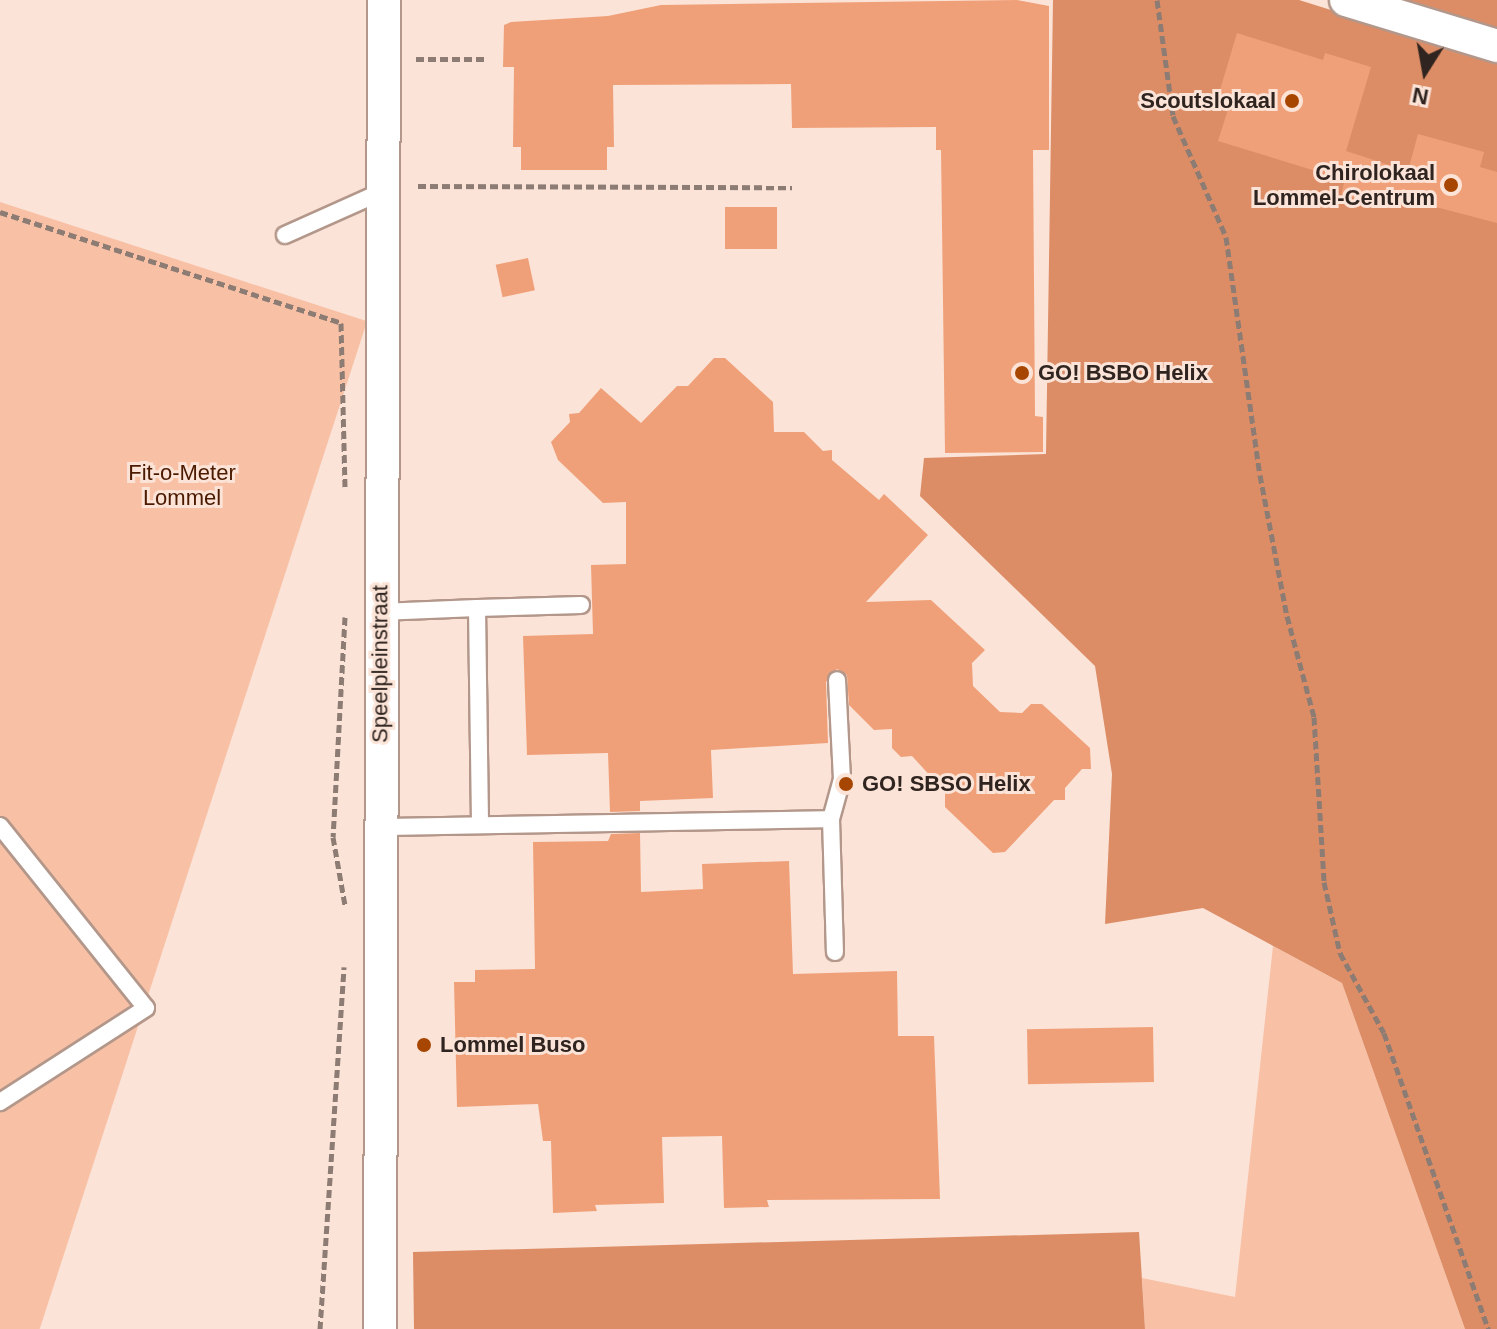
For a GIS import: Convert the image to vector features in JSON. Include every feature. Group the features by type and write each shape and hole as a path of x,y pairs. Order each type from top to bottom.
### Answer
{"street":[{"name":"Speelpleinstraat","path":"380,1329 384,0"},
{"path":"1346,0 1497,46"}],"lane":[{"path":"285,235 382,184"},
{"path":"380,612 581,605"},
{"path":"477,608 480,825"},
{"path":"835,952 831,819 842,779 837,680"},
{"path":"380,827 831,819"},
{"path":"0,826 146,1008 0,1102"}],"path":[{"path":"1157,0 1173,116 1226,237 1260,475 1287,616 1314,717 1324,882 1340,953 1384,1033 1488,1329"},
{"path":"383,59 485,59"},
{"path":"382,184 425,188 792,187"},
{"path":"0,212 341,323 381,333"},
{"path":"341,323 346,495"},
{"path":"346,603 333,837 347,916"},
{"path":"320,1329 344,962"}],"green space":[{"name":"Fit-o-Meter Lommel","path":"0,202 367,321 40,1329 0,1329"},
{"path":"1273,946 1342,983 1465,1329 1145,1329 1142,1278 1235,1297"}],"shaded area":[{"path":"1053,0 1299,0 1497,62 1497,1329 1465,1329 1342,983 1203,908 1105,924 1112,774 1095,666 920,496 924,458 1046,454"},
{"path":"1390,0 1497,0 1497,34"},
{"path":"1139,1232 1145,1329 414,1329 413,1252"}],"building":[{"path":"1017,0 1049,6 1049,150 1033,150 1035,416 1043,417 1043,452 945,453 941,150 936,150 936,127 792,128 791,84 613,85 614,147 607,147 607,170 521,170 521,147 513,147 514,67 503,67 504,25 511,22 608,16 661,5"},
{"path":"1237,33 1323,60 1325,53 1371,67 1346,151 1408,171 1418,134 1484,152 1480,167 1497,172 1497,223 1371,190 1367,202 1341,194 1345,180 1218,141 1230,103 1217,100"},
{"path":"725,207 777,207 777,249 725,249"},
{"path":"528,258 535,290 503,297 496,265"},
{"path":"714,358 725,358 773,402 774,432 804,432 823,451 832,450 832,460 879,500 884,494 928,535 866,602 931,600 985,650 972,663 973,686 1000,712 1022,713 1031,704 1042,704 1090,748 1091,769 1082,769 1065,788 1065,800 1054,800 1005,852 993,853 945,807 945,792 912,756 901,757 892,748 892,729 874,730 849,705 847,675 837,669 826,682 828,743 711,750 713,798 640,801 640,811 610,812 608,753 527,755 523,636 593,634 591,565 626,564 626,502 603,503 558,460 551,442 570,422 569,414 579,413 601,388 641,423 677,386 688,386"},
{"path":"640,833 641,892 703,889 702,864 789,861 793,974 897,971 898,1036 934,1036 940,1199 767,1200 769,1207 724,1208 722,1136 662,1137 664,1203 595,1205 597,1211 553,1213 551,1141 543,1141 538,1104 457,1107 454,982 475,982 475,970 535,969 533,842 608,841 611,834"},
{"path":"1153,1027 1154,1082 1028,1084 1027,1029"}],"place":[{"name":"Scoutslokaal","path":"1292,101"},
{"name":"Chirolokaal Lommel-Centrum","path":"1451,185"},
{"name":"GO! BSBO Helix","path":"1022,373"},
{"name":"GO! SBSO Helix","path":"846,784"},
{"name":"Lommel Buso","path":"424,1045"}]}
